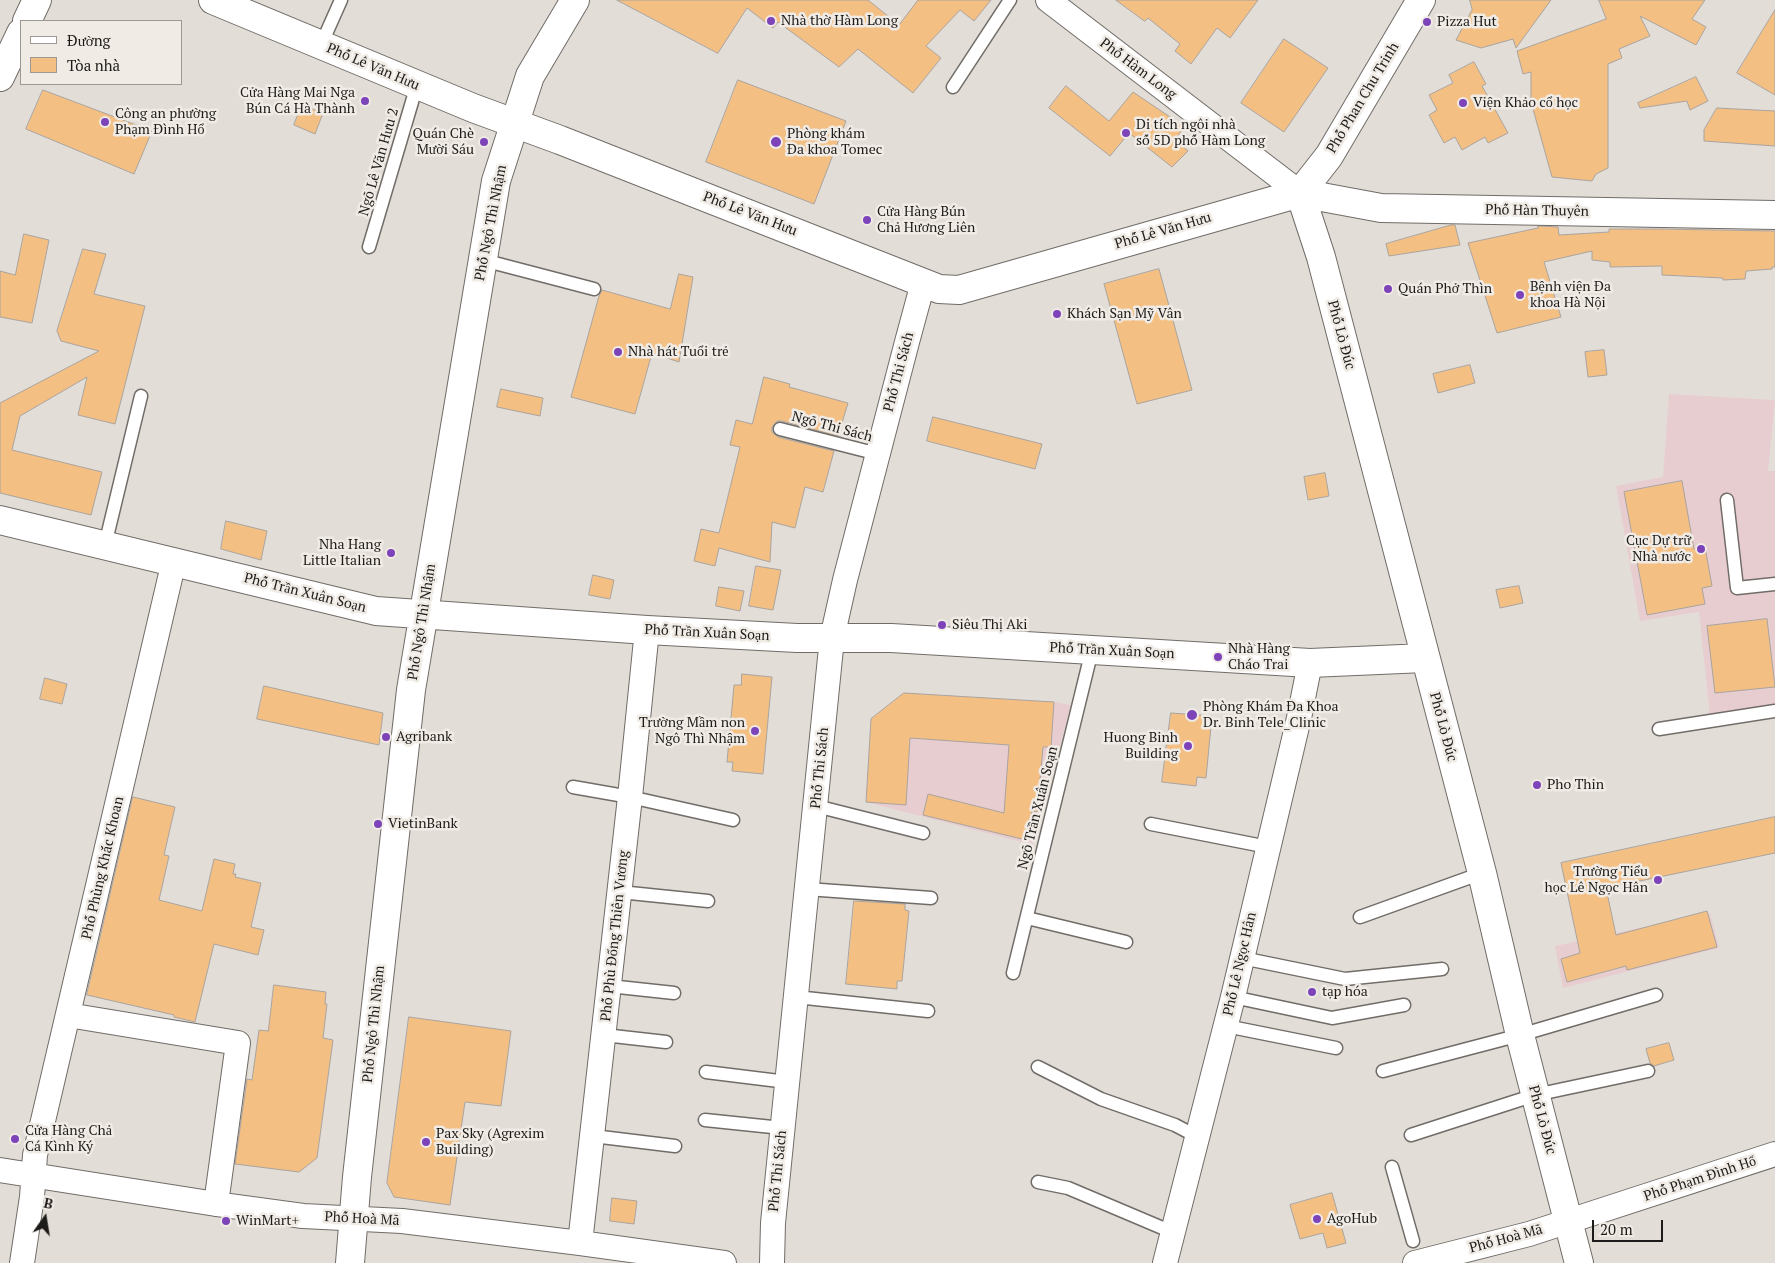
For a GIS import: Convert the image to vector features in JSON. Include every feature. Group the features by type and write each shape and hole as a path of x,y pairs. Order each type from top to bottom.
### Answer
{"street":[{"path":"28,20 38,0"},
{"name":"Phố Lê Văn Hưu","path":"213,0 473,108 884,266 939,289 959,290 1300,193"},
{"name":"Phố Ngô Thì Nhậm","path":"350,1263 353,1219 411,690 422,615 496,181 530,76 575,0"},
{"name":"Phố Hàm Long","path":"1048,0 1300,193"},
{"name":"Phố Phan Chu Trinh","path":"1300,193 1329,156 1422,0"},
{"path":"0,77 20,35"},
{"name":"Phố Hàn Thuyên","path":"1300,193 1381,208 1775,215"},
{"name":"Phố Lò Đúc","path":"1300,193 1321,257 1482,872 1520,1035 1579,1263"},
{"name":"Phố Thi Sách","path":"772,1263 772,1223 832,638 836,616 924,283"},
{"name":"Phố Trần Xuân Soạn","path":"0,520 376,611 647,630 832,638 891,638 1310,663 1425,658"},
{"name":"Phố Phùng Khắc Khoan","path":"22,1263 35,1155 174,561"},
{"name":"Phố Phù Đổng Thiên Vương","path":"580,1242 620,892 647,630"},
{"name":"Phố Lê Ngọc Hân","path":"1165,1263 1196,1136 1226,1026 1299,718 1310,663"},
{"path":"68,1015 238,1043 216,1204"},
{"name":"Phố Phạm Đình Hổ","path":"1568,1221 1775,1154"},
{"name":"Phố Hoà Mã","path":"0,1170 303,1216 402,1221 580,1242 724,1263"},
{"name":"Phố Hoà Mã","path":"1414,1252 1528,1234 1568,1221"}],"lane":[{"path":"321,45 341,0"},
{"path":"953,87 1010,0"},
{"name":"Ngõ Lê Văn Hưu 2","path":"369,247 417,85"},
{"path":"483,260 594,289"},
{"path":"105,545 141,396"},
{"name":"Ngõ Thi Sách","path":"780,429 878,454"},
{"path":"1727,500 1737,588 1775,584"},
{"name":"Ngõ Trần Xuân Soạn","path":"1013,973 1092,650"},
{"path":"1659,729 1775,711"},
{"path":"573,787 630,797 733,820"},
{"path":"816,806 923,833"},
{"path":"1151,824 1268,847"},
{"path":"1360,917 1482,872"},
{"path":"807,889 931,898"},
{"path":"620,892 708,901"},
{"path":"1027,918 1126,942"},
{"path":"1242,958 1344,978 1442,969"},
{"path":"609,986 674,992"},
{"path":"1383,1071 1520,1035 1656,995"},
{"path":"796,997 928,1012"},
{"path":"1233,997 1332,1018 1404,1005"},
{"path":"1226,1026 1336,1048"},
{"path":"604,1035 666,1042"},
{"path":"1038,1067 1101,1099 1175,1125 1196,1136"},
{"path":"1411,1135 1535,1095 1648,1071"},
{"path":"706,1072 787,1082"},
{"path":"705,1120 782,1128"},
{"path":"593,1136 675,1146"},
{"path":"1392,1167 1414,1252"},
{"path":"1038,1182 1068,1188 1172,1232"}],"shaded area":[{"name":"Cục Dự trữ Nhà nước","path":"1669,394 1775,400 1768,471 1775,471 1775,707 1710,716 1699,612 1640,621 1616,486 1663,477"},
{"path":"904,693 1054,702 1071,705 1033,845 866,802 871,719"},
{"path":"1710,913 1719,948 1563,988 1555,946"}],"building":[{"path":"617,0 868,0 899,25 918,0 991,0 974,21 960,10 926,46 941,58 913,93 858,49 839,67 778,22 773,28 747,8 718,53"},
{"path":"1116,0 1258,0 1230,38 1217,28 1191,64 1175,51 1180,44 1148,18 1145,21"},
{"path":"1470,0 1551,0 1516,48 1513,39 1481,48 1456,40 1472,10"},
{"path":"1599,0 1705,0 1692,19 1706,27 1696,45 1640,16 1650,36 1619,49 1622,58 1608,64 1608,168 1596,174 1592,181 1552,177 1531,102 1531,72 1523,74 1517,51 1606,19"},
{"path":"1775,10 1775,95 1737,73"},
{"path":"1284,39 1328,68 1284,132 1241,103"},
{"name":"Viện Khảo cổ học","path":"1474,62 1486,84 1482,86 1508,133 1488,143 1485,137 1462,150 1455,137 1444,143 1429,115 1437,110 1429,95 1453,83 1449,75"},
{"path":"1696,77 1708,101 1690,110 1687,101 1640,108 1638,103"},
{"name":"Phòng khám Đa khoa Tomec","path":"738,80 846,121 814,204 706,162"},
{"path":"1066,86 1109,121 1133,92 1185,127 1175,139 1188,151 1172,167 1129,133 1110,156 1049,108"},
{"path":"43,90 152,131 134,174 26,129"},
{"path":"302,105 323,113 315,134 294,125"},
{"path":"1717,108 1775,111 1775,146 1704,141 1704,130"},
{"path":"1455,225 1460,245 1389,256 1386,244"},
{"path":"1538,226 1558,227 1559,235 1609,232 1609,229 1775,231 1775,267 1772,267 1772,269 1746,271 1745,279 1723,280 1723,278 1662,275 1662,266 1610,267 1610,262 1592,260 1592,251 1544,262 1561,317 1497,333 1468,243 1538,228"},
{"path":"24,234 49,240 32,323 0,317 0,271 15,275"},
{"path":"83,249 106,254 94,294 145,306 115,424 78,415 87,377 20,416 12,450 102,472 91,515 0,493 0,403 99,351 61,341 57,331"},
{"path":"1159,269 1192,390 1137,404 1104,284"},
{"name":"Nhà hát Tuổi trẻ","path":"679,274 693,277 679,362 652,353 635,414 571,397 602,290 670,309"},
{"path":"1604,350 1607,375 1588,377 1585,352"},
{"path":"1470,365 1475,383 1438,393 1433,374"},
{"path":"764,377 790,384 789,387 848,403 838,436 782,421 777,421 772,427 772,432 778,437 834,451 823,492 805,487 795,528 772,522 770,562 719,548 715,566 694,561 701,529 719,533 740,447 730,445 736,420 752,424"},
{"path":"501,389 543,398 540,416 497,407"},
{"path":"933,417 1042,444 1035,469 927,441"},
{"path":"1325,473 1329,496 1308,500 1304,477"},
{"path":"1682,481 1694,549 1705,547 1712,586 1702,588 1705,604 1647,615 1624,492"},
{"path":"226,521 267,531 261,560 221,549"},
{"path":"756,566 781,570 773,610 749,606"},
{"path":"593,575 614,580 610,599 589,595"},
{"path":"1519,586 1523,603 1500,608 1496,590"},
{"path":"719,587 744,591 740,611 716,606"},
{"path":"1767,619 1775,687 1715,693 1707,626"},
{"path":"742,674 772,677 763,774 732,771 733,762 727,762 734,685 741,685"},
{"path":"45,678 67,684 62,704 40,699"},
{"path":"264,686 383,713 379,745 257,719"},
{"path":"904,693 1054,702 1051,747 1043,747 1037,812 1032,811 1026,840 923,815 928,794 1004,813 1009,745 910,738 906,805 866,802 871,719"},
{"name":"Huong Binh Building","path":"1171,713 1212,716 1206,778 1197,777 1196,786 1162,782"},
{"path":"133,797 175,807 164,855 169,856 159,900 202,911 214,859 235,864 233,874 236,874 235,877 261,883 251,927 264,930 258,955 214,944 195,1022 174,1017 174,1015 87,995"},
{"path":"1775,817 1775,853 1606,888 1616,935 1707,911 1717,947 1627,970 1626,966 1567,982 1561,959 1580,953 1561,863"},
{"path":"854,901 905,904 905,910 909,911 902,981 897,981 897,989 846,984"},
{"path":"274,985 326,992 325,1004 327,1004 323,1038 333,1040 317,1158 299,1172 235,1164 247,1079 252,1080 259,1030 268,1031"},
{"path":"409,1017 511,1031 501,1106 465,1102 450,1205 394,1197 387,1183"},
{"path":"1669,1043 1674,1060 1654,1066 1650,1063 1646,1049"},
{"name":"AgoHub","path":"1332,1193 1346,1243 1327,1248 1323,1233 1300,1239 1290,1205"},
{"path":"612,1198 637,1201 634,1224 610,1221"}],"place":[{"name":"Nhà thờ Hàm Long","path":"771,21"},
{"name":"Pizza Hut","path":"1427,22"},
{"name":"Cửa Hàng Mai Nga Bún Cá Hà Thành","path":"365,101"},
{"name":"Viện Khảo cổ học","path":"1463,103"},
{"name":"Công an phường Phạm Đình Hổ","path":"105,122"},
{"name":"Di tích ngôi nhà số 5D phố Hàm Long","path":"1126,133"},
{"name":"Quán Chè Mười Sáu","path":"484,142"},
{"name":"Phòng khám Đa khoa Tomec","path":"776,142"},
{"name":"Cửa Hàng Bún Chả Hương Liên","path":"867,220"},
{"name":"Quán Phở Thìn","path":"1388,289"},
{"name":"Bệnh viện Đa khoa Hà Nội","path":"1520,295"},
{"name":"Khách Sạn Mỹ Vân","path":"1057,314"},
{"name":"Nhà hát Tuổi trẻ","path":"618,352"},
{"name":"Cục Dự trữ Nhà nước","path":"1701,549"},
{"name":"Nha Hang Little Italian","path":"391,553"},
{"name":"Siêu Thị Aki","path":"942,625"},
{"name":"Nhà Hàng Cháo Trai","path":"1218,657"},
{"name":"Phòng Khám Đa Khoa Dr. Binh Tele_Clinic","path":"1192,715"},
{"name":"Trường Mầm non Ngô Thì Nhậm","path":"755,731"},
{"name":"Agribank","path":"386,737"},
{"name":"Huong Binh Building","path":"1188,746"},
{"name":"Pho Thin","path":"1537,785"},
{"name":"VietinBank","path":"378,824"},
{"name":"Trường Tiểu học Lê Ngọc Hân","path":"1658,880"},
{"name":"tạp hóa","path":"1312,992"},
{"name":"Cửa Hàng Chả Cá Kình Ký","path":"15,1139"},
{"name":"Pax Sky (Agrexim Building)","path":"426,1142"},
{"name":"AgoHub","path":"1317,1219"},
{"name":"WinMart+","path":"226,1221"}]}
